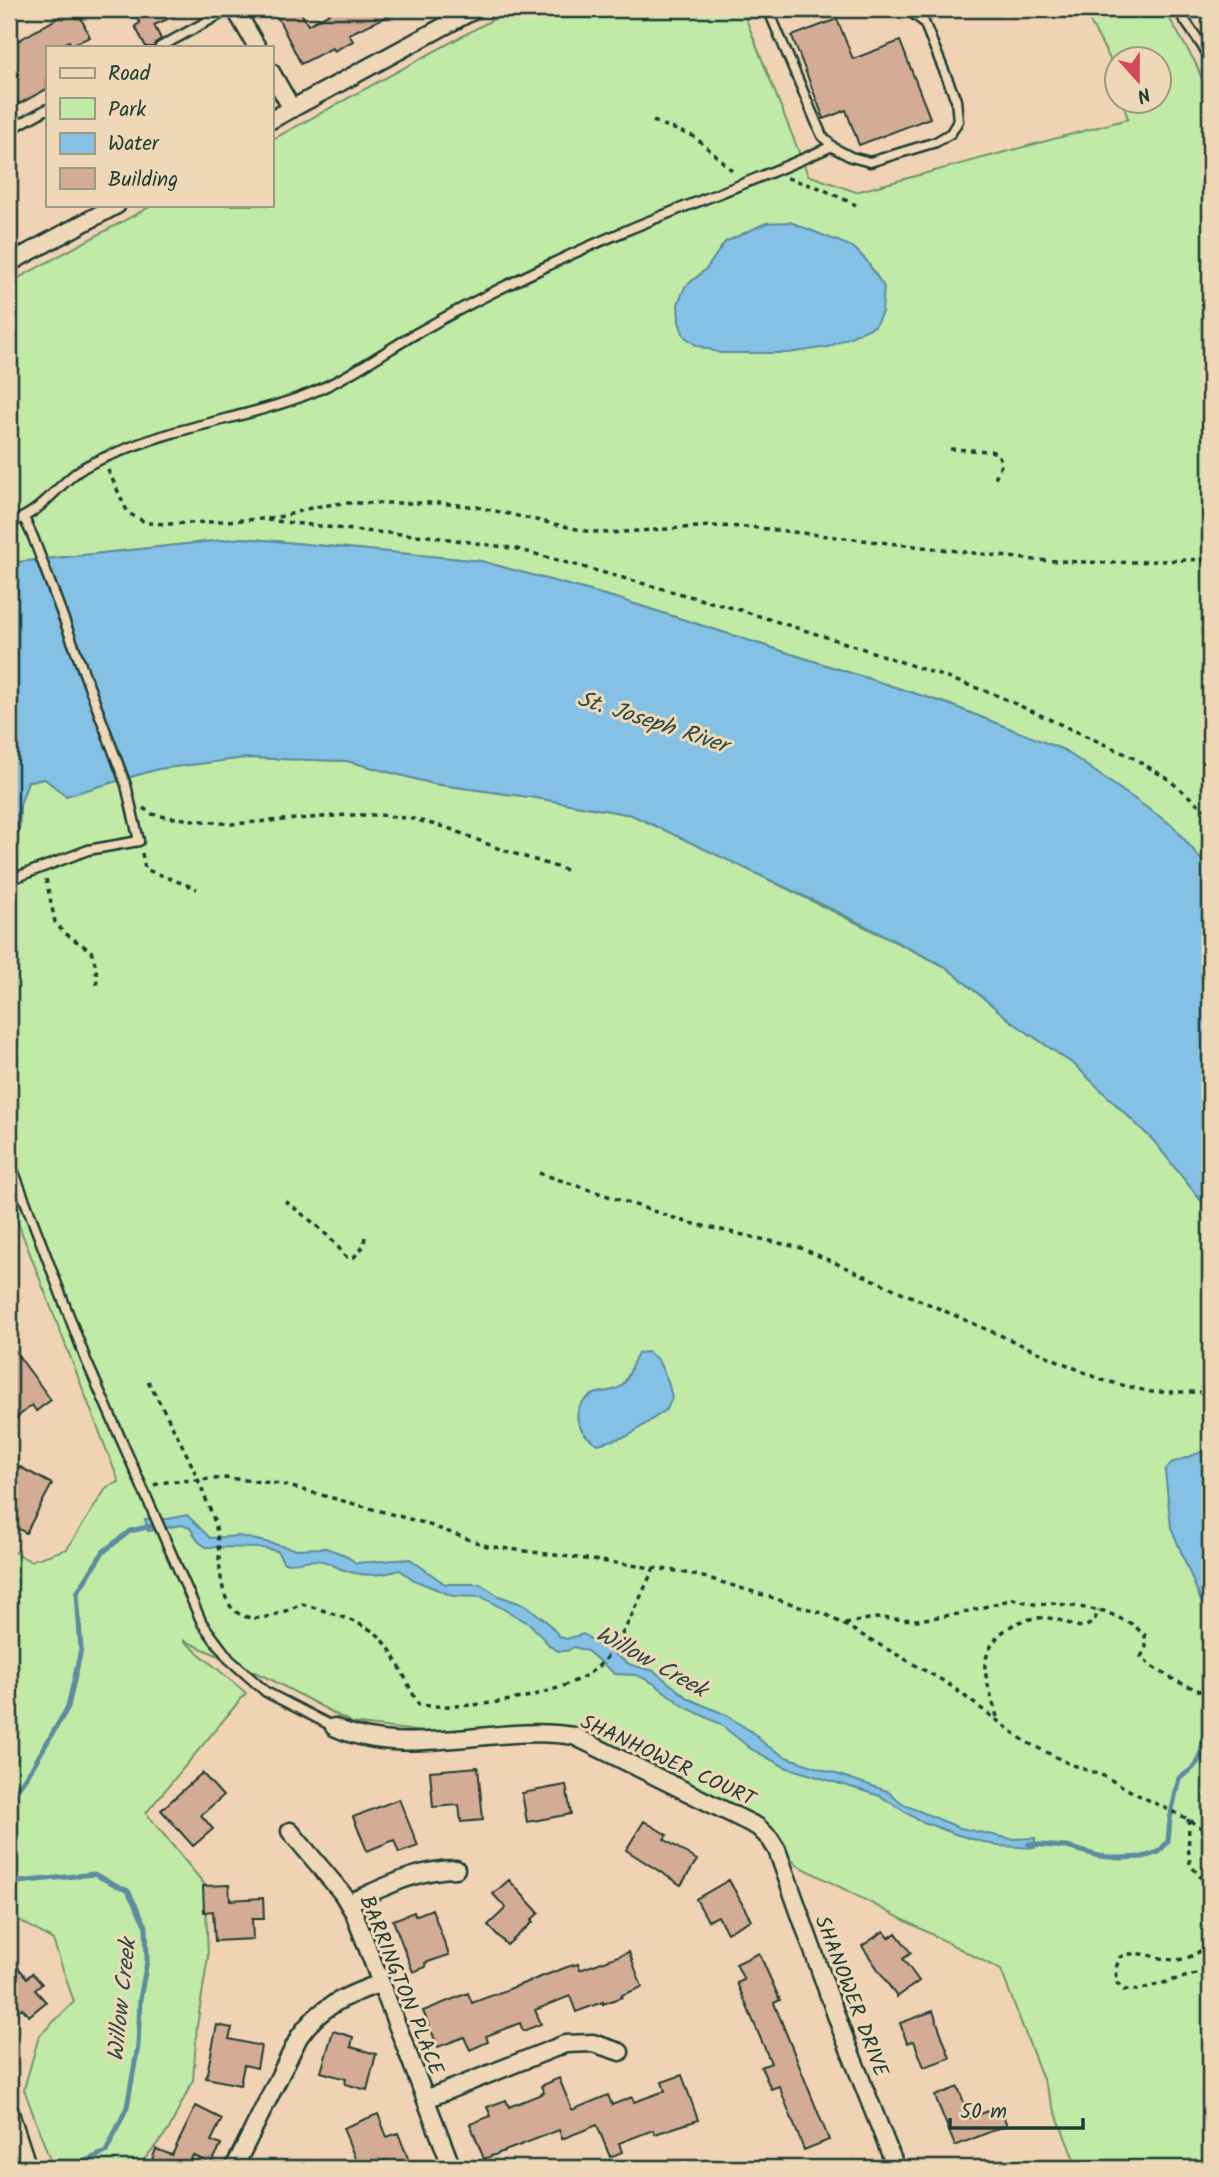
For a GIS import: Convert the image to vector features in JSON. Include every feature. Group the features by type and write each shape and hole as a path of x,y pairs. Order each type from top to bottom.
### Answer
{"street":[{"path":"233,9 256,46"},
{"path":"273,119 476,9"},
{"path":"273,76 292,109"},
{"path":"9,263 115,206"},
{"name":"SHANHOWER COURT","path":"334,1727 351,1735 392,1741 549,1732 574,1736 758,1827 770,1839"},
{"name":"BARRINGTON PLACE","path":"290,1831 348,1903 452,2168"},
{"name":"SHANOWER DRIVE","path":"770,1839 896,2168"},
{"path":"348,1903 416,1874 456,1869"},
{"path":"234,2168 308,2023 339,1998 381,1983"},
{"path":"426,2099 565,2044 593,2043 620,2052"},
{"path":"9,2110 28,2168"}],"lane":[{"path":"162,46 233,9"},
{"path":"768,9 822,136 832,146 851,157 870,162 936,142 951,133 958,121 956,100 924,22 907,9"},
{"path":"1177,9 1210,57"},
{"path":"9,130 46,110"},
{"path":"9,523 24,518 48,500 79,470 103,458 161,435 251,414 314,392 418,332 552,263 779,171 832,146"},
{"path":"9,880 88,850 139,841 126,785 24,518"},
{"path":"9,1159 86,1360 195,1609 229,1659 267,1692 334,1727"}],"path":[{"path":"950,449 991,450 998,454 1002,463 994,480"},
{"path":"103,458 128,513 147,523 261,519 324,505 440,503 477,507 586,531 608,533 712,526 750,527 1035,560 1108,563 1210,559"},
{"path":"261,519 428,536 517,549 753,614 980,688 1130,756 1168,779 1210,814"},
{"path":"129,800 152,814 231,824 348,815 413,819 448,828 500,849 566,870"},
{"path":"139,841 145,869 197,889"},
{"path":"42,866 55,922 63,932 91,951 96,966 97,987"},
{"path":"539,1173 686,1222 801,1248 1102,1380 1151,1392 1208,1392"},
{"path":"285,1201 335,1241 346,1256 354,1257 363,1246 365,1235"},
{"path":"148,1381 199,1479 217,1533 226,1595 235,1611 253,1618 267,1617 302,1604 348,1620 379,1635 394,1655 419,1704 482,1704 522,1698 554,1690 595,1668 615,1645 654,1568"},
{"path":"142,1488 166,1482 227,1478 281,1484 424,1523 487,1546 654,1568 721,1582 825,1614 947,1683 1026,1742 1068,1763 1106,1777 1210,1833"},
{"path":"844,1625 873,1618 918,1620 958,1614 1013,1599 1038,1605 1053,1603 1098,1610 1132,1623 1145,1634 1146,1647 1141,1657 1153,1667 1210,1695"},
{"path":"998,1719 985,1666 991,1647 1004,1629 1033,1618 1055,1619 1086,1626 1094,1621 1098,1610"},
{"path":"1188,1819 1189,1860 1192,1869 1200,1874 1207,1889 1210,1906 1208,1944 1197,1954 1185,1959 1166,1960 1128,1954 1121,1957 1116,1968 1117,1983 1124,1990 1138,1990 1210,1970"}],"green space":[{"path":"512,9 742,9 808,175 856,192 1128,119 1127,116 1174,116 1174,46 1104,48 1083,9 1164,9 1196,64 1210,98 1210,870 1173,826 1063,750 948,704 619,599 481,561 243,538 9,563 9,283 151,206 273,206 273,139"},
{"path":"245,758 347,761 434,784 632,815 700,846 946,967 1011,1021 1076,1066 1153,1140 1210,1212 1210,2168 1077,2168 1001,1970 797,1865 758,1827 585,1740 471,1738 352,1723 272,1680 183,1640 246,1693 146,1813 205,1885 208,1957 197,2026 193,2080 168,2131 137,2168 53,2168 24,2089 39,2036 74,2002 53,1940 9,1914 9,1549 30,1561 67,1549 107,1487 119,1482 9,1200 9,840 19,832 20,805 28,781 45,779 66,796 158,769"}],"water":[{"path":"790,222 853,247 866,260 884,287 882,312 875,326 828,347 788,353 720,353 696,345 684,336 679,322 678,304 685,287 707,268 725,242 766,223"},
{"name":"St. Joseph River","path":"243,538 481,561 619,599 948,704 1064,750 1173,826 1210,870 1210,1212 1153,1140 1076,1066 1011,1021 946,967 840,913 632,815 434,784 347,761 245,758 158,769 66,796 45,779 28,781 20,805 19,832 9,840 9,563"},
{"path":"648,1352 658,1360 668,1381 672,1398 667,1409 628,1436 598,1444 580,1427 580,1406 594,1394 620,1387 638,1353"},
{"path":"1210,1449 1210,1623 1171,1527 1165,1471 1171,1463"},
{"path":"187,1515 210,1538 239,1536 295,1549 326,1548 345,1555 356,1563 410,1559 445,1584 480,1584 499,1596 527,1606 560,1637 566,1639 583,1634 631,1665 654,1671 689,1699 724,1714 786,1757 887,1791 902,1804 960,1828 1011,1839 1035,1838 1035,1848 998,1846 958,1835 918,1820 880,1796 785,1767 751,1749 720,1724 685,1707 653,1683 637,1675 615,1674 587,1651 574,1647 567,1651 558,1651 530,1624 482,1597 453,1596 414,1580 400,1570 365,1575 318,1560 284,1563 277,1551 262,1548 206,1547 198,1541 190,1528 182,1525 148,1531 145,1519 168,1519"}],"building":[{"path":"133,9 190,9 154,25 161,39 154,46 145,46 135,26 140,23"},
{"path":"287,9 299,9 308,25 337,9 403,9 349,34 353,41 301,64 276,14"},
{"path":"72,10 76,18 80,16 90,37 71,45 69,41 59,46 46,46 46,90 19,104 9,83 9,46"},
{"path":"837,19 853,59 900,41 930,118 859,145 846,110 824,119 792,36"},
{"path":"9,1343 51,1400 36,1411 32,1405 15,1419 9,1411"},
{"path":"20,1467 52,1484 26,1533 9,1524 9,1488"},
{"path":"478,1767 483,1820 461,1822 459,1805 433,1807 430,1771"},
{"path":"202,1773 223,1796 201,1815 213,1829 193,1846 161,1810"},
{"path":"566,1785 571,1814 527,1822 522,1793"},
{"path":"399,1799 418,1846 399,1853 394,1840 367,1851 353,1817"},
{"path":"644,1821 667,1835 664,1839 697,1860 681,1885 626,1850"},
{"path":"509,1880 539,1913 531,1920 533,1922 507,1945 488,1925 506,1908 493,1894"},
{"path":"729,1880 751,1920 727,1933 718,1916 708,1921 696,1899"},
{"path":"229,1885 230,1900 263,1898 264,1919 252,1919 253,1939 215,1941 213,1911 204,1912 203,1886"},
{"path":"432,1909 449,1955 425,1963 426,1967 413,1972 393,1920 414,1912 415,1916"},
{"path":"884,1931 889,1938 896,1933 911,1953 903,1959 919,1981 897,1997 862,1946"},
{"path":"629,1952 642,1987 622,1997 576,2012 570,1996 535,2010 541,2024 523,2031 520,2023 486,2036 488,2042 470,2050 464,2037 438,2047 423,2011 468,1993 472,2003 567,1967 578,1964 580,1970"},
{"path":"759,1953 780,2000 774,2003 829,2140 804,2150 779,2086 771,2089 761,2067 771,2063 737,1983 744,1980 736,1964"},
{"path":"9,1957 27,1978 32,1973 42,1984 35,1990 46,2002 29,2016 22,2008 17,2012 9,2003"},
{"path":"933,2011 950,2058 924,2067 914,2041 907,2043 900,2023"},
{"path":"217,2025 232,2028 229,2039 261,2046 257,2068 244,2065 240,2085 206,2078"},
{"path":"333,2031 353,2037 351,2047 376,2054 367,2090 345,2084 346,2079 321,2072"},
{"path":"682,2075 698,2120 655,2134 653,2130 619,2143 622,2152 610,2157 597,2125 562,2139 559,2130 484,2159 470,2124 491,2116 487,2107 506,2100 509,2107 544,2093 541,2086 559,2078 572,2110 608,2095 612,2105 632,2097 634,2102 665,2091 662,2082"},
{"path":"958,2087 970,2118 999,2107 1007,2125 955,2146 935,2096"},
{"path":"196,2106 222,2119 211,2141 221,2145 211,2164 193,2155 190,2162 203,2168 149,2168 156,2149 172,2155"},
{"path":"378,2114 387,2137 398,2133 409,2161 391,2168 387,2160 359,2168 343,2128"}],"waterway":[{"name":"Willow Creek","path":"9,1801 68,1707 81,1650 77,1593 103,1552 130,1531 152,1526"},
{"name":"Willow Creek","path":"1029,1844 1067,1847 1099,1856 1120,1858 1143,1857 1159,1852 1168,1841 1179,1778 1196,1765 1210,1720"},
{"name":"Willow Creek","path":"9,1883 94,1874 128,1891 146,1926 147,1961 140,1999 138,2046 127,2107 106,2152 68,2168"}]}
